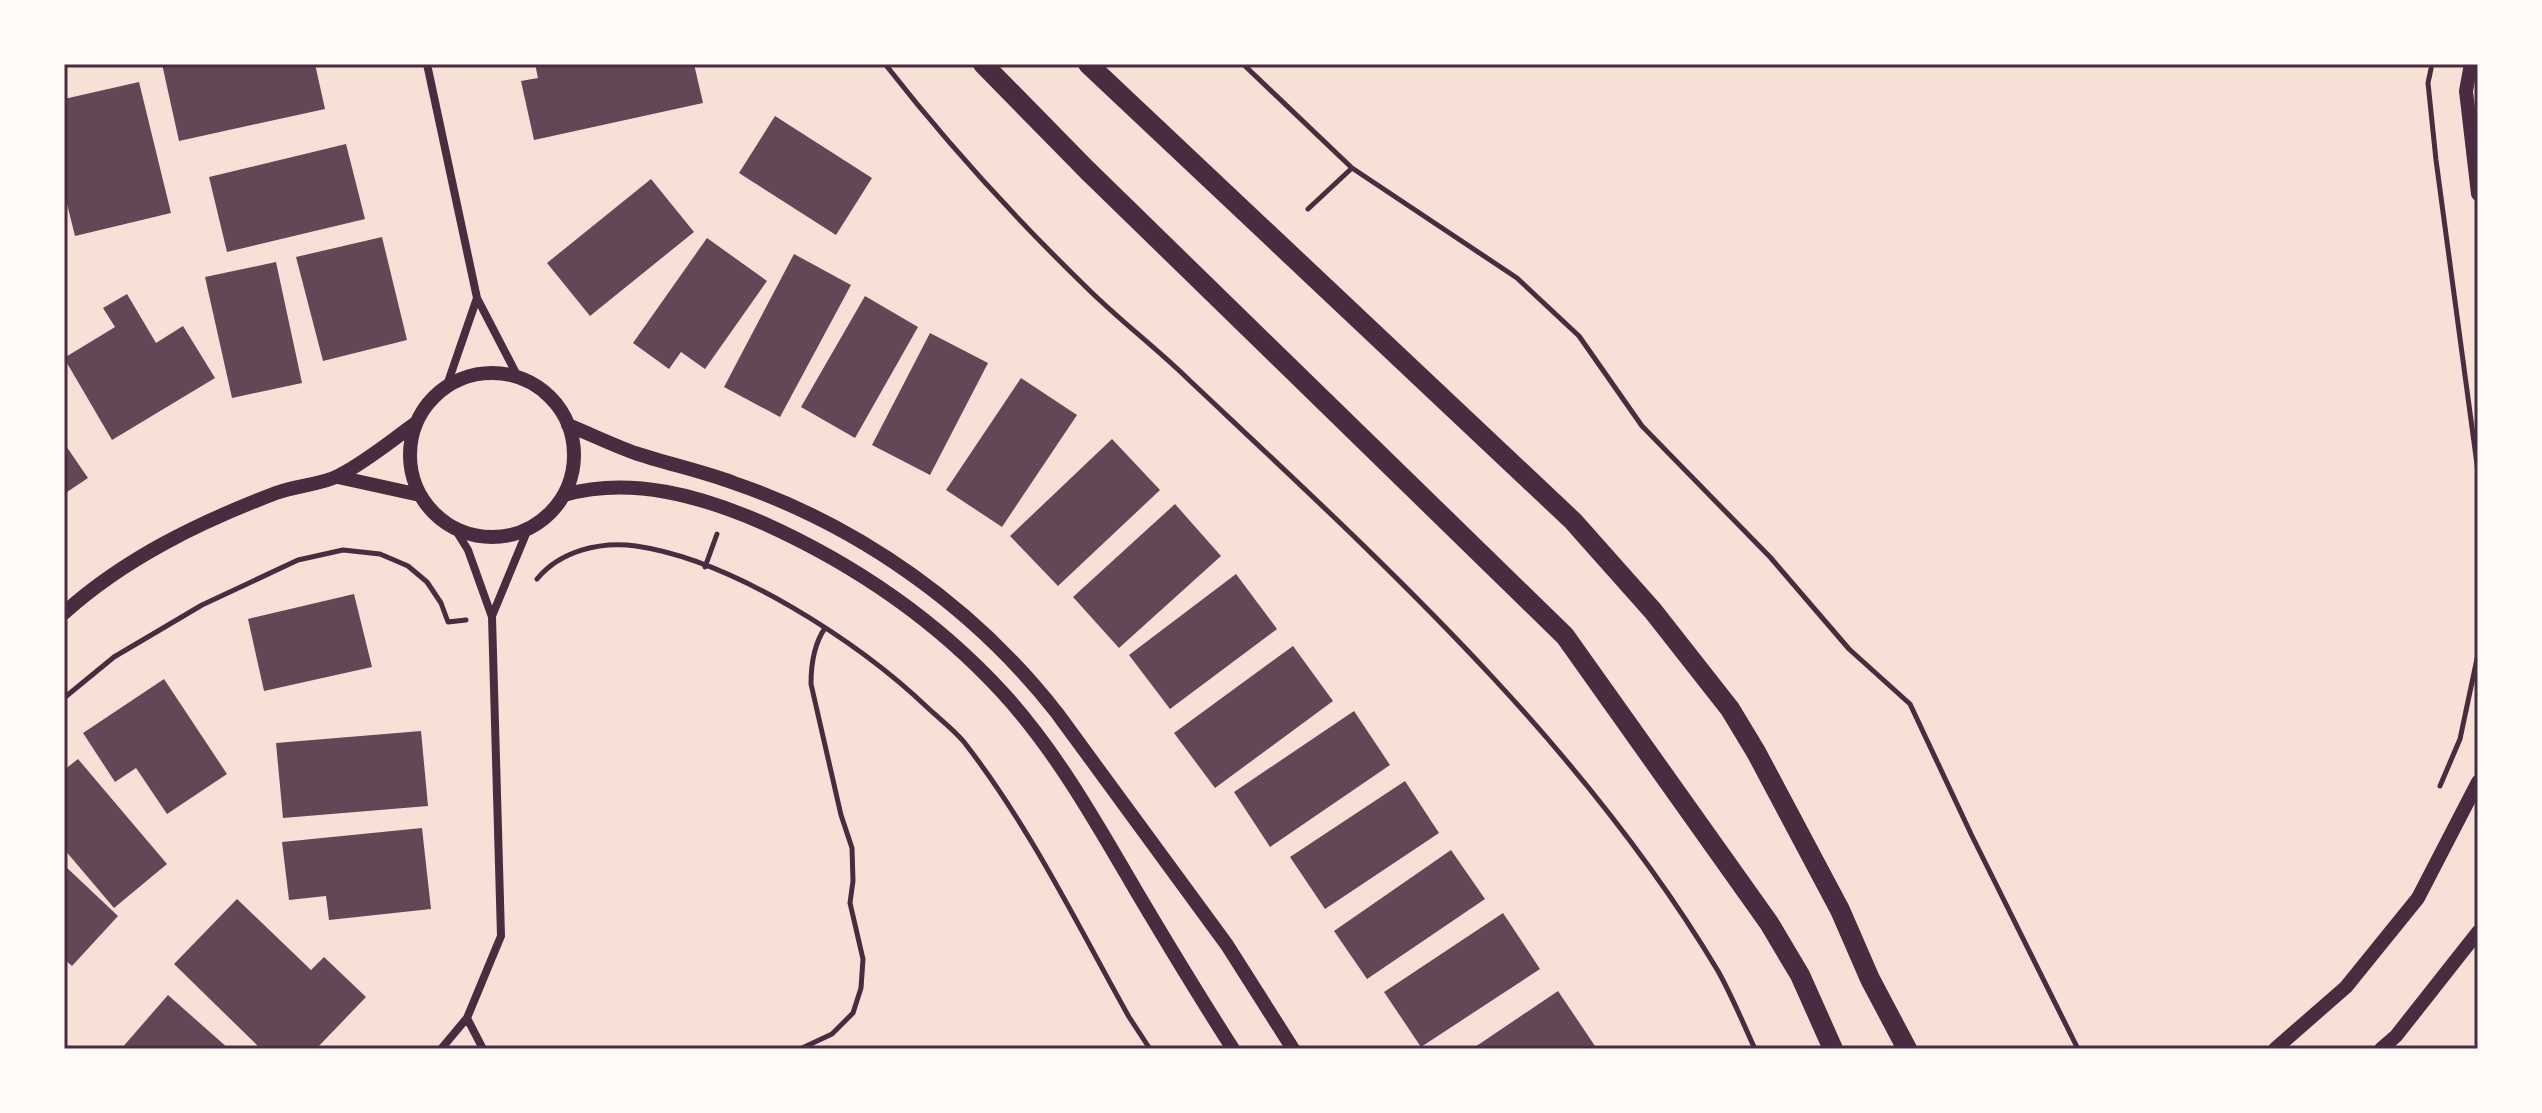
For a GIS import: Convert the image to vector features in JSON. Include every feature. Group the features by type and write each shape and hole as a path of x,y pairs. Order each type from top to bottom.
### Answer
{"main road":[{"path":"983,64 1087,170 1565,636 1769,923 1800,975 1833,1049"},
{"path":"1088,64 1573,521 1653,611 1730,709 1756,752 1820,870 1870,979 1907,1049"}],"street":[{"path":"427,64 477,298 518,377"},
{"path":"2471,64 2466,91 2478,194"},
{"path":"447,385 477,298"},
{"path":"495,373 518,377 539,388 556,404 568,425 574,448 573,471 564,495 548,515 528,529 503,537 479,536 455,529 435,514 420,495 411,472 410,447 416,423 429,402 447,385 470,375 495,373"},
{"path":"64,613 86,593 149,552 221,514 288,488 338,477 416,423"},
{"path":"568,425 634,452 736,483 808,514 884,554 969,620 1030,679 1057,713 1227,945 1293,1049"},
{"path":"338,477 420,495"},
{"path":"564,495 614,487 658,489 727,507 834,558 878,585 934,627 1005,695 1051,754 1233,1049"},
{"path":"441,1049 467,1018 501,936 492,617 468,550 455,529"},
{"path":"492,617 528,529"},
{"path":"2275,1049 2346,987 2418,898 2478,782"},
{"path":"2381,1049 2396,1036 2478,932"},
{"path":"467,1018 483,1049"}],"path":[{"path":"885,64 923,113 1086,287 1209,399 1440,622 1515,700 1587,785 1662,882 1720,975 1755,1049"},
{"path":"1243,64 1352,168 1517,278 1579,336 1642,426 1770,557 1849,649 1910,704 2078,1049"},
{"path":"2432,64 2428,83 2436,160 2478,472"},
{"path":"1308,209 1352,168"},
{"path":"529,589 548,567 566,555 606,545 635,546 683,558 756,587 825,628 902,683 962,740 1017,816 1122,1005 1150,1049"},
{"path":"64,698 114,657 202,605 298,560 343,550 380,554 408,566 427,582 441,603 448,622 492,617"},
{"path":"800,1049 832,1034 853,1013 861,988 863,959 850,903 852,848 841,815 811,684 811,664 825,628"},
{"path":"2436,794 2460,739 2478,654"}],"building":[{"path":"162,64 315,64 325,109 179,141"},
{"path":"535,64 694,64 703,103 534,140 521,81 538,78"},
{"path":"139,82 171,213 75,236 64,192 64,99"},
{"path":"775,116 872,178 836,235 739,173"},
{"path":"346,144 365,219 227,252 209,177"},
{"path":"651,179 694,232 590,316 547,263"},
{"path":"382,237 407,340 323,361 296,257"},
{"path":"707,238 767,281 705,369 681,352 669,369 633,343"},
{"path":"794,254 851,285 780,417 724,387"},
{"path":"276,262 302,383 232,398 205,277"},
{"path":"127,294 156,343 183,326 215,378 112,440 64,358 115,327 103,308"},
{"path":"865,296 918,327 855,438 801,407"},
{"path":"930,333 988,363 930,475 872,445"},
{"path":"1021,378 1077,415 1002,527 946,490"},
{"path":"1112,439 1160,490 1058,586 1010,536"},
{"path":"64,443 88,478 64,494"},
{"path":"1175,504 1221,556 1119,648 1073,597"},
{"path":"1236,574 1277,629 1170,709 1129,655"},
{"path":"354,594 372,667 264,691 248,619"},
{"path":"1293,646 1333,701 1215,788 1174,733"},
{"path":"164,679 227,774 167,814 136,768 115,782 83,733"},
{"path":"1354,711 1390,765 1270,847 1234,792"},
{"path":"421,731 428,806 283,818 276,743"},
{"path":"78,759 167,864 114,908 64,849 64,770"},
{"path":"1405,781 1439,833 1325,909 1290,857"},
{"path":"422,828 431,909 329,920 326,896 289,900 282,842"},
{"path":"1451,850 1485,899 1367,979 1334,931"},
{"path":"64,865 118,916 72,966 64,959"},
{"path":"237,899 311,970 324,957 366,997 316,1049 261,1049 174,964"},
{"path":"1503,913 1540,969 1421,1047 1384,992"},
{"path":"1558,991 1597,1049 1472,1049"},
{"path":"168,995 229,1049 121,1049"}]}
